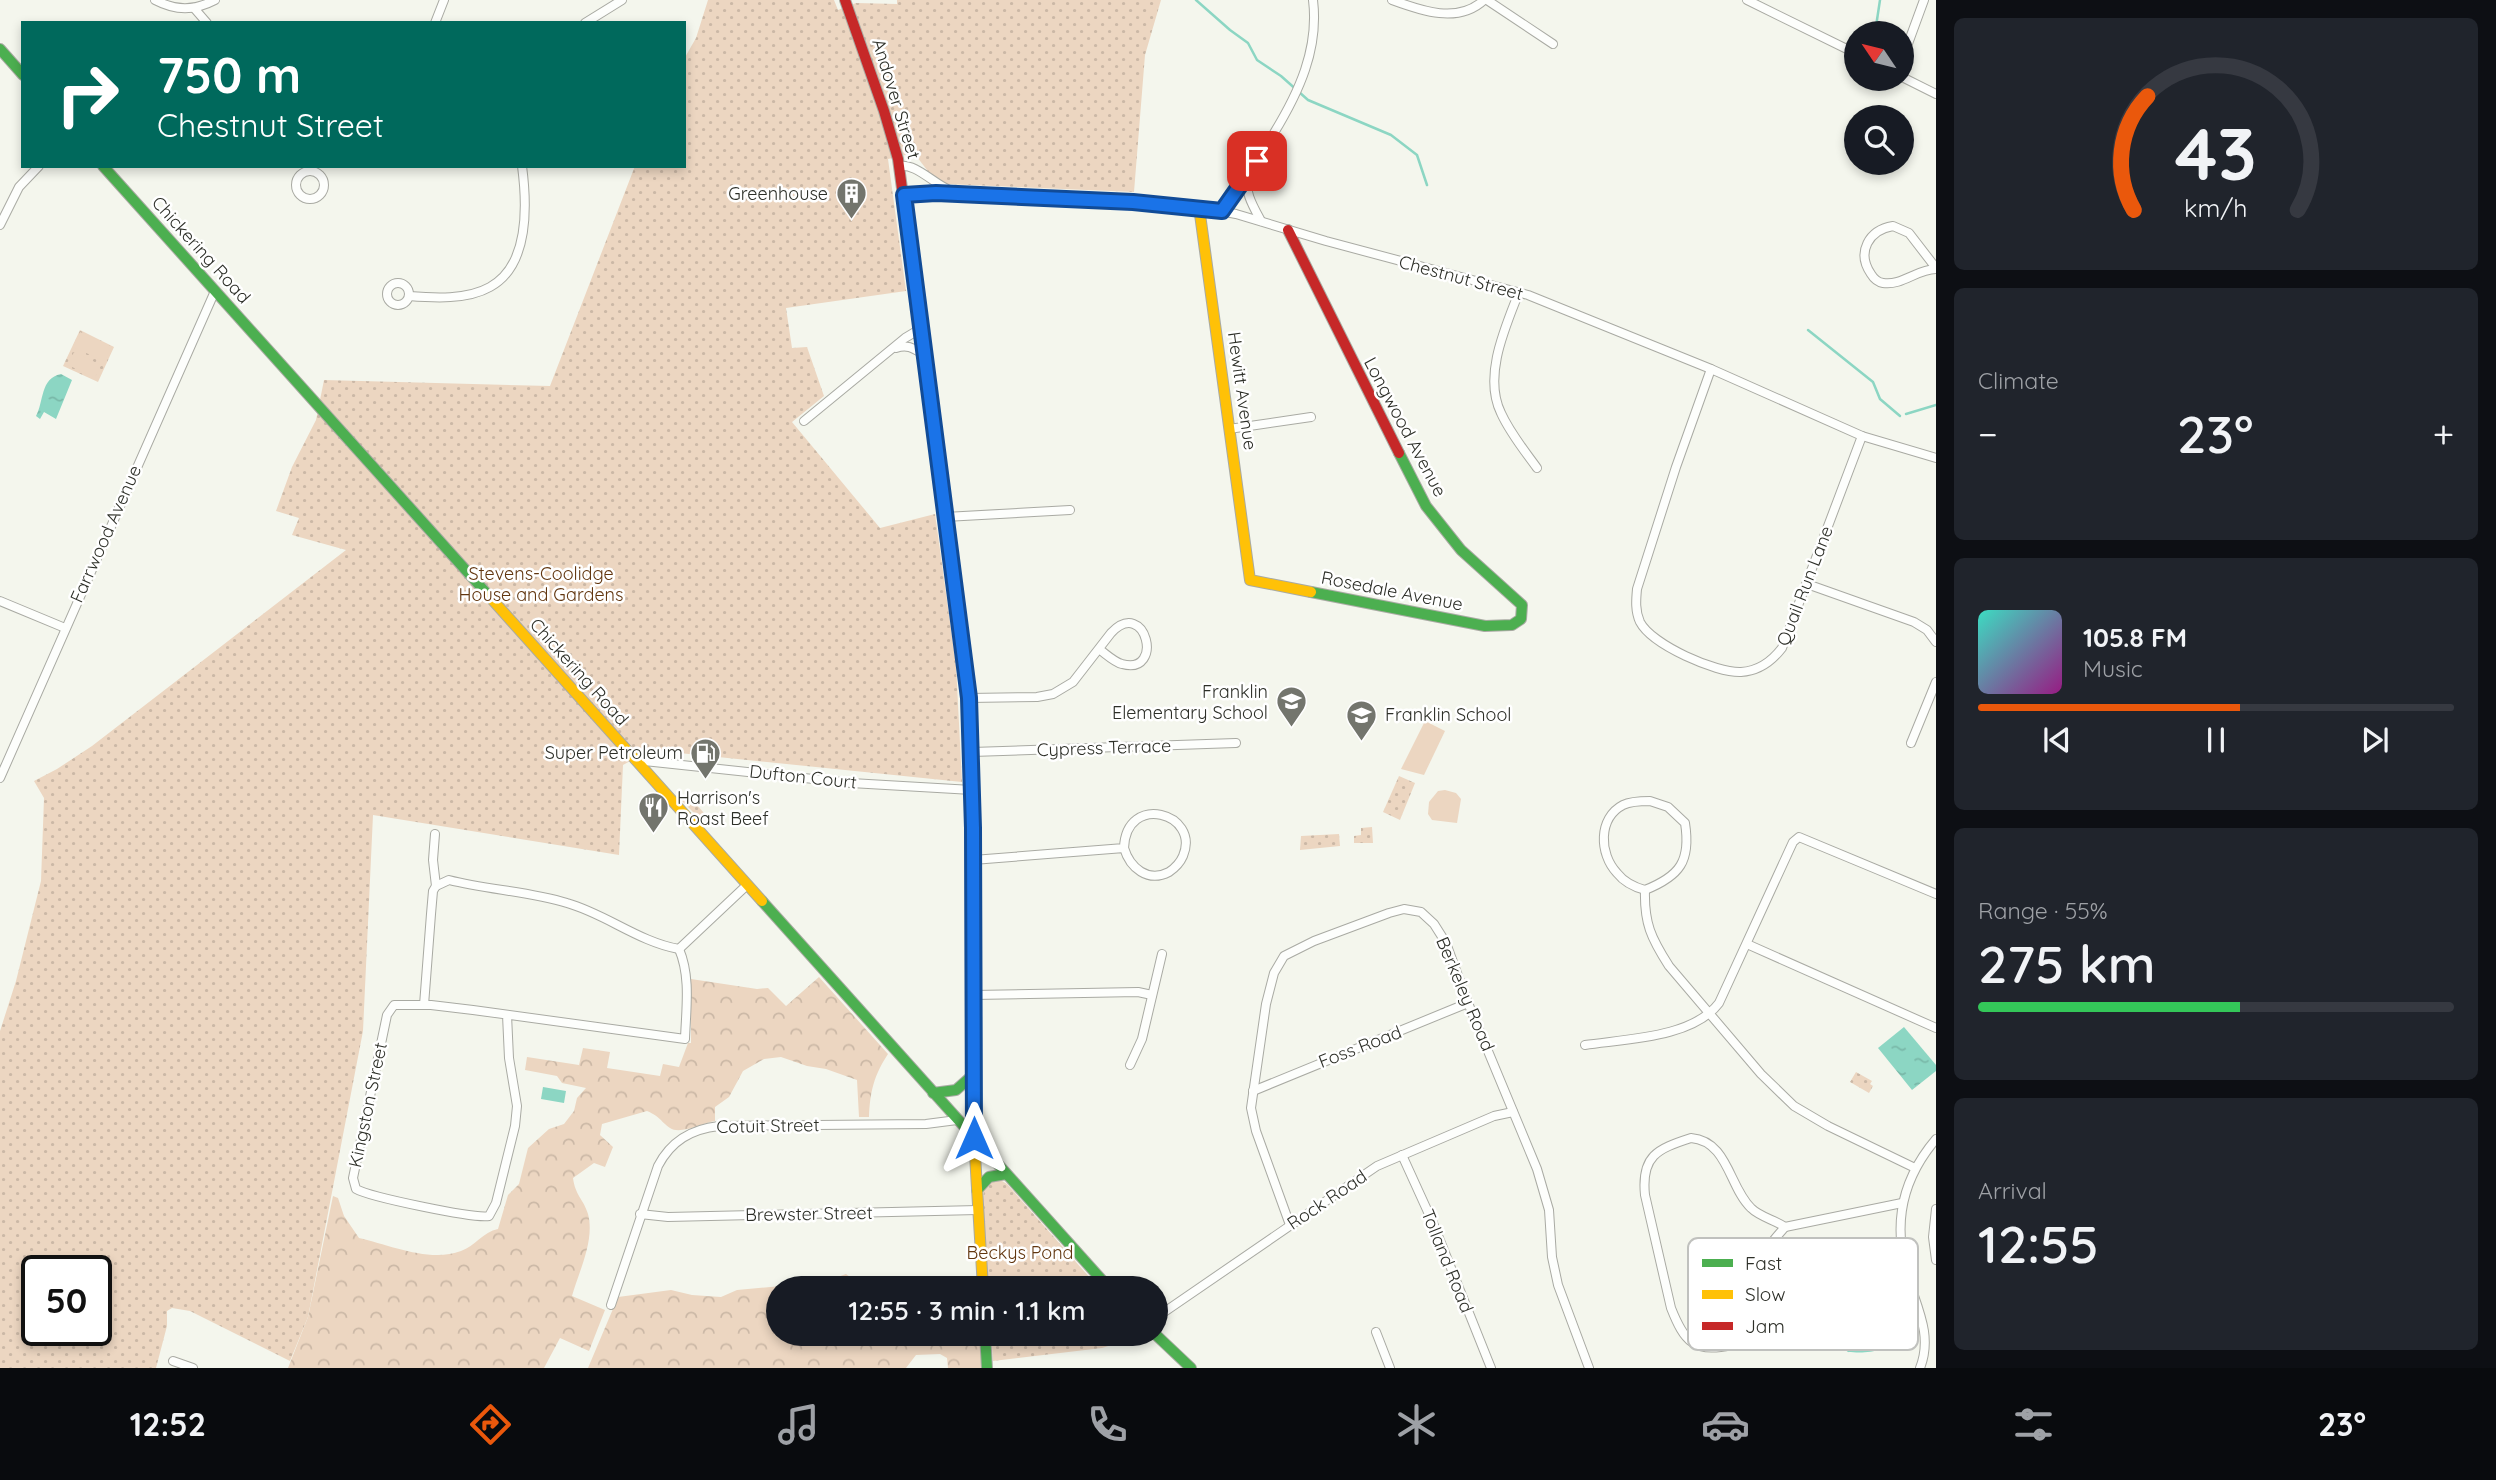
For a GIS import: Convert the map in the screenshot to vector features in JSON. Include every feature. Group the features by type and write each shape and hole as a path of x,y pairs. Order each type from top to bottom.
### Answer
{"main road":[{"name":"Andover Street","path":"845,0 884,111 899,166 969,698 972,752 974,1138 981,1276"},
{"path":"0,49 21,73"},
{"name":"Chickering Road","path":"105,168 974,1138"},
{"name":"Hewitt Avenue","path":"1199,207 1250,580"},
{"name":"Longwood Avenue","path":"1288,230 1426,506 1461,550 1519,601 1524,610 1523,616"},
{"name":"Rosedale Avenue","path":"1250,580 1485,626 1509,626 1519,622 1523,616"},
{"path":"933,1093 947,1094 959,1090 974,1074"},
{"path":"974,1138 1098,1276"},
{"path":"977,1190 989,1177 1006,1174"},
{"path":"986,1346 987,1368"},
{"path":"1168,1346 1191,1368"}],"street":[{"path":"155,0 171,7 194,8 215,0"},
{"path":"436,21 444,0"},
{"path":"588,21 622,0"},
{"path":"1222,211 1248,176 1297,90 1313,38 1313,0"},
{"path":"1392,0 1447,14 1461,14 1486,0 1553,44"},
{"path":"1746,0 1844,48"},
{"path":"1914,27 1924,0"},
{"path":"194,8 205,21"},
{"path":"1914,83 1936,94"},
{"name":"Chestnut Street","path":"899,166 909,166 941,188 962,195"},
{"path":"0,225 19,187 37,168"},
{"path":"409,296 437,298 478,293 492,287 501,279 511,265 523,236 527,205 523,168"},
{"path":"1248,176 1252,205 1261,221"},
{"name":"Chestnut Street","path":"904,195 923,193 1133,202 1222,211 1519,292 1711,369 1862,436 1936,458"},
{"path":"1893,226 1909,233 1936,269 1893,283 1881,283 1874,279 1868,270 1864,253 1873,234 1893,226"},
{"name":"Farrwood Avenue","path":"0,778 215,291"},
{"path":"1519,292 1496,364 1495,393 1501,414 1537,468"},
{"path":"804,421 920,328"},
{"path":"890,350 905,346 913,347 923,354"},
{"name":"Quail Run Lane","path":"1711,369 1676,467 1637,589 1636,602 1641,622 1659,641 1705,663 1727,670 1753,670 1770,662 1783,648 1862,436"},
{"path":"1229,429 1311,417"},
{"path":"945,517 1070,510"},
{"path":"1807,584 1914,622 1927,630 1936,642"},
{"path":"0,601 65,628"},
{"path":"969,698 1037,697 1054,694 1073,682 1111,633 1121,625 1140,627 1148,639 1147,653 1143,659 1130,665 1116,662 1099,649"},
{"path":"1911,743 1936,682"},
{"name":"Cypress Terrace","path":"972,752 1236,743"},
{"name":"Dufton Court","path":"635,760 850,783 972,790"},
{"path":"1650,801 1668,807 1685,823 1687,852 1678,870 1664,883 1645,890 1632,886 1617,873 1608,860 1604,838 1606,824 1616,810 1631,802 1650,801"},
{"path":"1152,813 1171,817 1183,832 1186,842 1185,852 1173,870 1152,876 1133,867 1124,848 1128,829 1142,816 1152,813"},
{"path":"435,834 433,860 436,886"},
{"path":"1585,1045 1645,1037 1689,1025 1710,1013 1718,1003 1747,944 1793,842 1799,838 1936,894"},
{"path":"973,860 1124,848"},
{"path":"424,1005 433,891 436,886 449,880 546,897 580,907 651,940 678,948 747,885"},
{"path":"1645,890 1645,920 1656,945 1673,972 1761,1074 1794,1106 1828,1126 1915,1168"},
{"name":"Berkeley Road","path":"1290,1225 1252,1118 1253,1091 1273,973 1284,956 1314,941 1389,913 1414,909 1427,915 1442,936 1542,1184 1549,1210 1552,1257 1558,1285 1589,1368"},
{"path":"1747,944 1936,1028"},
{"name":"Kingston Street","path":"507,1015 509,1058 517,1097 514,1126 494,1207 489,1216 472,1216 377,1197 356,1189 353,1182 388,1011 394,1005 424,1005 507,1015 685,1039 686,973 678,948"},
{"path":"1130,1065 1142,1039 1162,954"},
{"path":"974,995 1138,992 1152,995"},
{"name":"Foss Road","path":"1253,1091 1468,1003"},
{"name":"Rock Road","path":"1168,1309 1369,1171 1494,1116 1513,1112"},
{"name":"Cotuit Street","path":"611,1305 658,1166 666,1152 685,1135 706,1128 926,1124 957,1119"},
{"path":"1688,1337 1683,1333 1671,1308 1645,1195 1643,1177 1654,1154 1664,1146 1690,1138 1700,1140 1720,1155 1750,1207 1786,1227"},
{"path":"1901,1238 1902,1203 1915,1168 1936,1140"},
{"name":"Tolland Road","path":"1402,1155 1433,1223 1491,1368"},
{"path":"1776,1238 1786,1227 1902,1203"},
{"path":"1936,1209 1933,1237 1936,1260"},
{"name":"Brewster Street","path":"640,1214 668,1217 978,1210"},
{"path":"1918,1305 1925,1342 1923,1366"},
{"path":"1376,1332 1390,1368"},
{"path":"173,1362 193,1368"}],"green space":[{"name":"Stevens-Coolidge House and Gardens","path":"708,0 834,0 838,10 856,3 897,4 897,0 1161,0 1145,55 1134,192 945,184 930,174 914,153 888,159 906,291 786,308 792,348 807,347 824,396 792,422 880,528 935,514 956,665 962,782 650,750 623,765 619,855 373,815 363,1031 308,1317 290,1361 190,1311 172,1308 167,1311 167,1326 156,1368 0,1368 0,1031 16,981 41,881 44,798 34,781 92,746 346,550 292,535 299,518 276,511 292,467 316,420 324,380 550,386 634,168 686,168 686,56 696,38"},
{"path":"80,330 114,347 98,382 63,366"},
{"path":"80,332 113,347 106,362 73,347"},
{"path":"74,352 101,365 95,378 68,365"},
{"path":"1425,721 1445,731 1424,775 1401,769"},
{"path":"1399,776 1415,783 1400,820 1383,812"},
{"path":"1438,791 1456,793 1461,799 1457,823 1432,820 1428,814 1429,802"},
{"path":"680,795 689,796 704,813 703,822 679,798"},
{"path":"1372,827 1373,843 1354,843 1354,836 1361,835 1361,828"},
{"path":"1339,834 1340,846 1300,850 1301,836"},
{"path":"819,977 888,1054 874,1084 869,1117 859,1117 857,1080 781,1057 764,1059 743,1071 729,1097 715,1107 715,1121 674,1130 647,1111 602,1124 600,1135 613,1147 605,1167 594,1163 573,1178 590,1224 588,1245 572,1296 605,1310 589,1351 560,1338 544,1368 288,1368 308,1317 333,1196 338,1198 344,1216 359,1238 423,1254 461,1251 498,1229 508,1195 519,1184 528,1148 549,1129 564,1124 574,1111 577,1098 586,1088 562,1083 557,1076 525,1070 527,1057 579,1065 583,1048 610,1052 607,1068 660,1076 663,1064 679,1067 688,1043 691,1043 691,979 757,989 768,988 786,1006"},
{"path":"1856,1072 1872,1081 1870,1084 1873,1086 1869,1093 1850,1082"},
{"name":"Beckys Pond","path":"992,1181 1007,1184 1088,1276 987,1276 984,1188"},
{"path":"766,1287 766,1346 982,1346 982,1368 948,1368 947,1358 940,1354 916,1355 906,1368 588,1368 618,1297 671,1290 721,1297 737,1290"},
{"path":"992,1346 1108,1346 1102,1348 993,1361"}],"water":[{"path":"61,374 72,380 56,419 44,412 40,419 36,416 46,385 54,376"},
{"path":"1904,1027 1936,1065 1936,1071 1912,1090 1878,1048"},
{"path":"543,1087 566,1091 564,1103 541,1099"},
{"path":"1846,1350 1878,1350 1861,1352"}],"waterway":[{"path":"1196,0 1248,43 1257,60 1281,76 1308,100 1391,135 1417,155 1427,185"},
{"path":"1877,21 1880,0"},
{"path":"1808,330 1873,382 1880,399 1900,416"},
{"path":"1906,414 1936,405"}],"traffic: fast":[{"path":"0,49 21,73"},
{"path":"105,168 489,596"},
{"path":"925,358 961,624 970,720"},
{"path":"1311,592 1485,626 1512,625 1521,619 1522,605 1461,550 1426,506 1399,453"},
{"path":"762,901 1098,1276"},
{"path":"933,1093 956,1090 974,1074"},
{"path":"977,1190 989,1177 1006,1174"},
{"path":"986,1346 987,1368"},
{"path":"1168,1346 1191,1368"}],"traffic: slow":[{"path":"1199,207 1250,580 1311,592"},
{"path":"489,596 762,901"},
{"path":"970,720 974,1138 982,1276"}],"traffic: jam":[{"path":"845,0 898,159 925,358"},
{"path":"1288,230 1399,453"}],"place":[{"name":"Greenhouse","path":"851,221"},
{"name":"Franklin Elementary School","path":"1291,729"},
{"name":"Franklin School","path":"1362,742"},
{"name":"Super Petroleum","path":"706,780"},
{"name":"Harrison's Roast Beef","path":"654,835"}],"route":[{"path":"974,1138 973,828 969,698 904,195 936,193 1133,202 1222,211 1257,161"}]}
